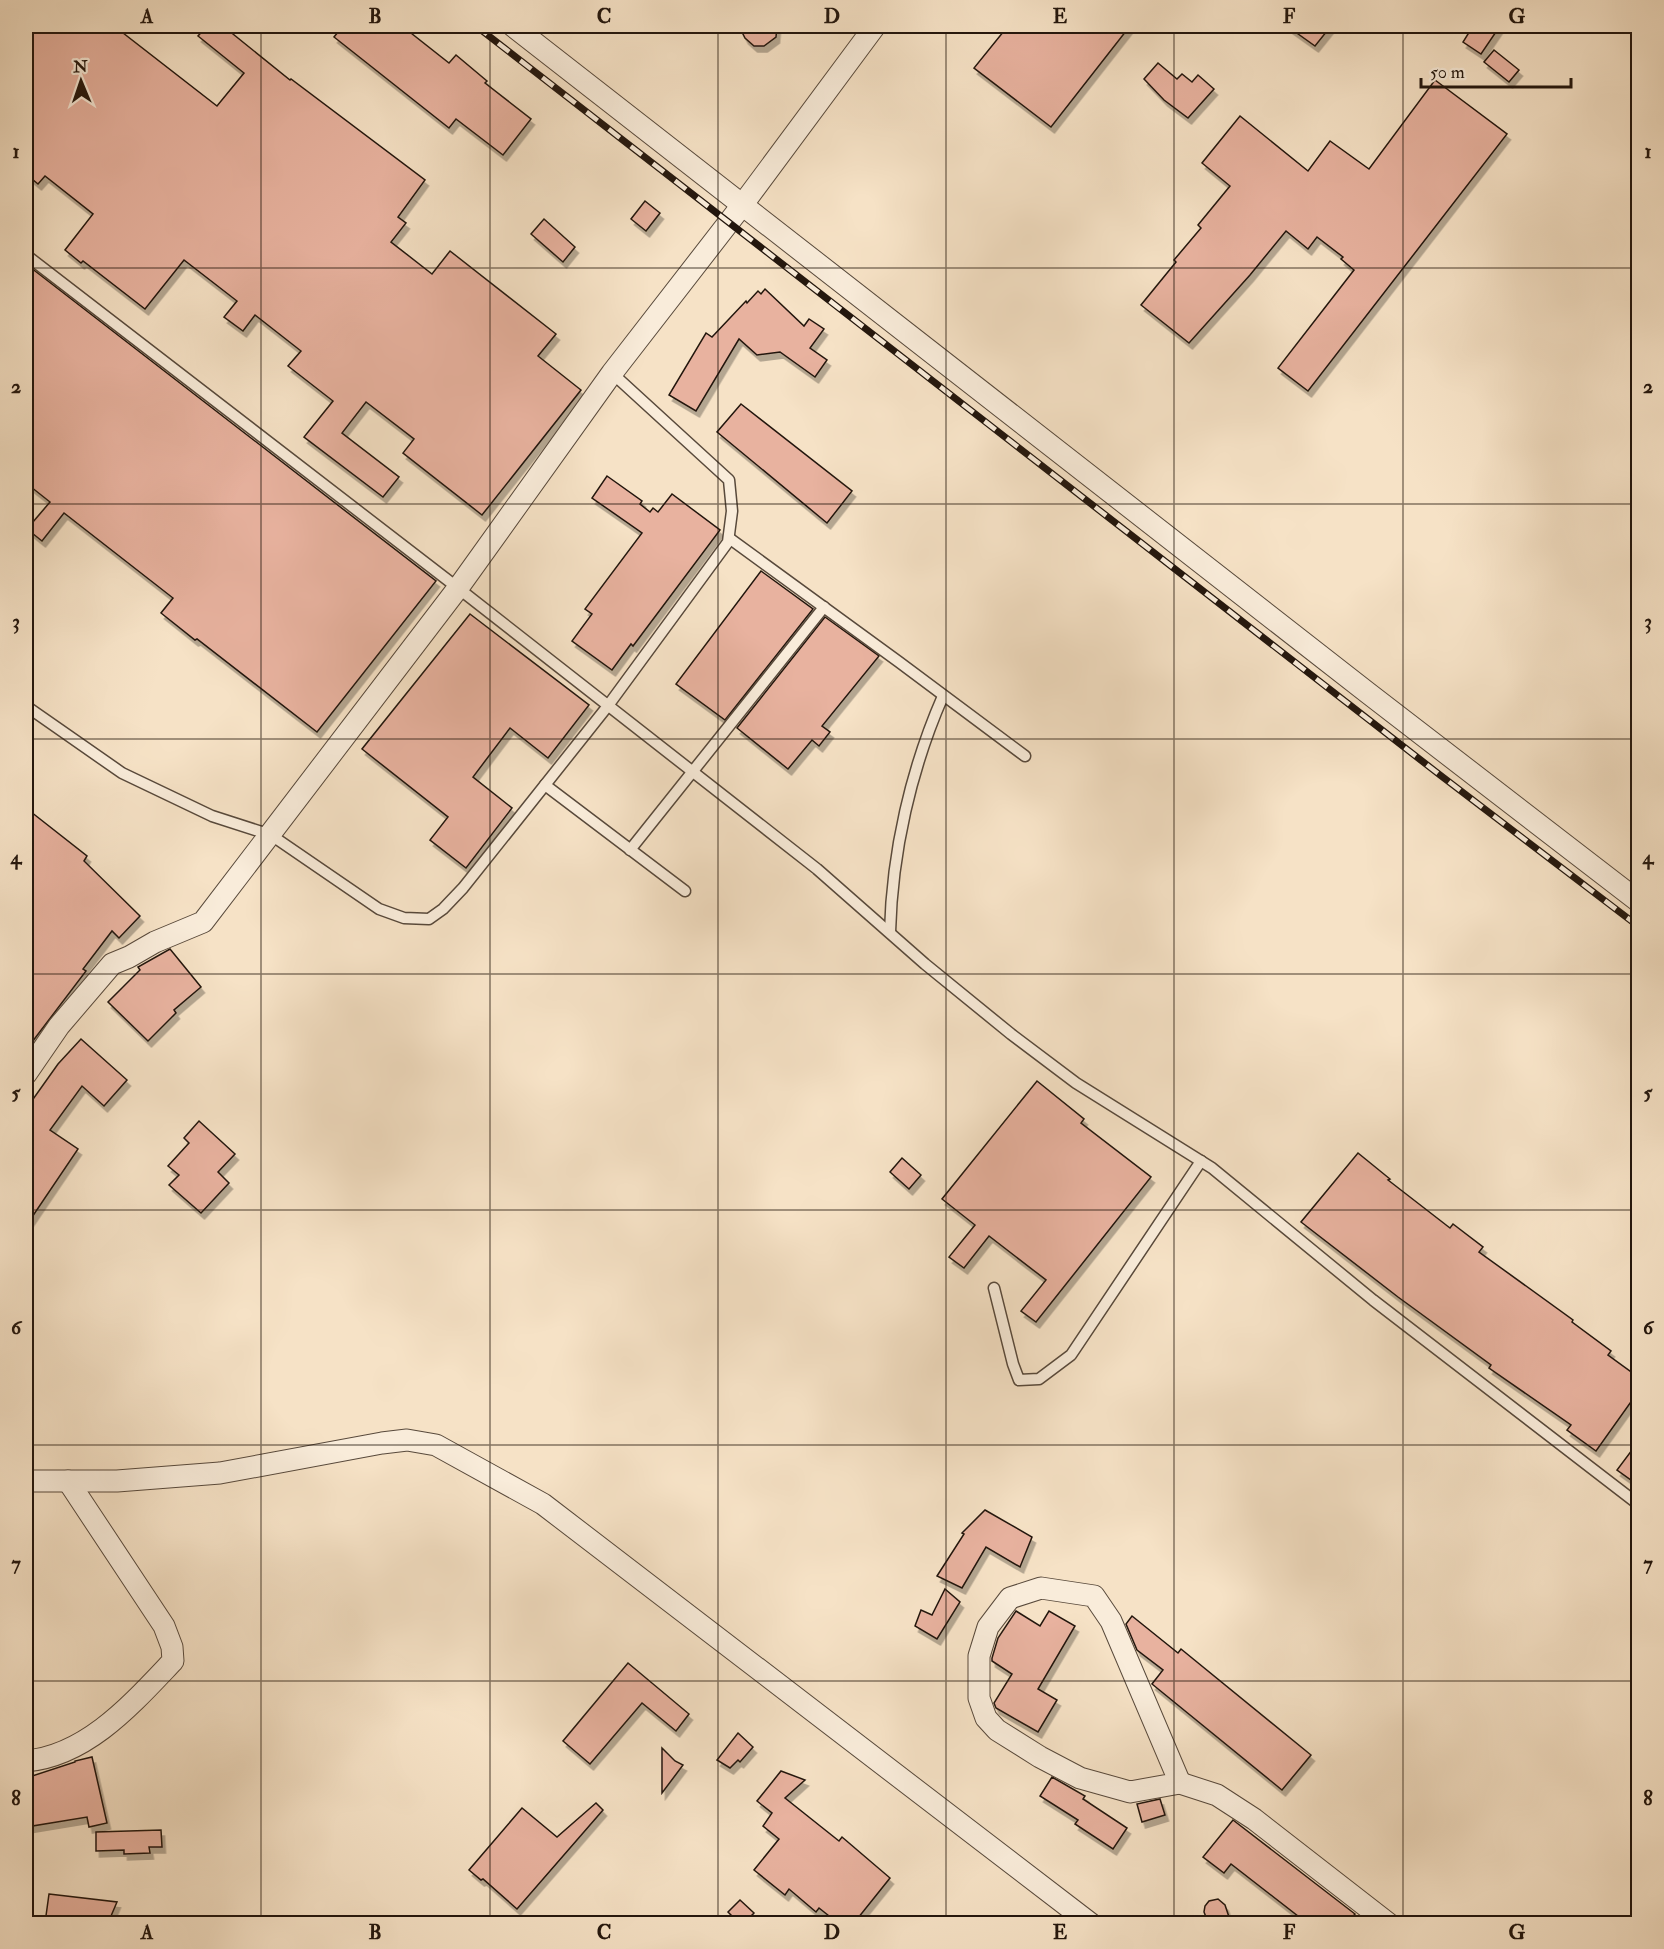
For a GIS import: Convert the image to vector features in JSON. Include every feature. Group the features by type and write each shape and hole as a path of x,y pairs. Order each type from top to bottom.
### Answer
{"street":[{"path":"513,26 1638,901"},
{"path":"26,1074 59,1026 112,964 155,942 203,922 458,588 612,374 743,204 875,26"},
{"path":"26,1480 117,1481 220,1473 399,1441 407,1440 436,1445 543,1504 1091,1923"},
{"path":"26,1761 40,1760 73,1748 123,1712 173,1661 164,1626 69,1481"},
{"path":"1180,1783 1111,1621 1094,1596 1041,1588 1010,1598 988,1627 979,1656 979,1698 986,1718 997,1730 1040,1757 1080,1778 1130,1792 1180,1783 1217,1796 1254,1819 1389,1923"}],"lane":[{"path":"26,255 458,588 817,869 1011,1034 1076,1083 1212,1168 1373,1300 1638,1504"},
{"path":"26,705 122,772 212,816 271,835 379,909 404,918 429,919 464,888 607,706 728,542 732,511 729,480 612,374"},
{"path":"729,538 1025,756"},
{"path":"630,850 824,607"},
{"path":"890,932 894,873 910,790 935,713 943,696"},
{"path":"545,785 685,891"},
{"path":"994,1288 1019,1380 1039,1379 1071,1354 1201,1161"}],"building":[{"path":"26,26 114,26 217,106 244,73 198,36 207,26 223,26 290,80 425,180 398,217 406,223 391,242 432,274 450,251 556,334 538,356 581,390 482,515 403,453 414,439 366,402 342,433 399,477 383,497 304,437 333,401 288,366 301,351 255,315 243,331 224,317 237,301 184,260 145,309 83,261 81,263 65,250 93,214 45,176 38,184 26,174 26,152 33,142 26,136"},
{"path":"343,26 402,26 449,63 456,55 487,81 485,83 531,119 503,155 456,119 449,128 334,37"},
{"path":"739,26 777,26 776,37 764,46 754,46 745,38"},
{"path":"1008,26 1130,26 1051,127 974,68"},
{"path":"1287,26 1331,26 1315,46"},
{"path":"1473,26 1500,26 1481,54 1463,42"},
{"path":"1494,50 1519,70 1509,82 1484,62"},
{"path":"1158,63 1177,79 1182,74 1192,82 1198,75 1214,89 1188,118 1164,100 1144,79"},
{"path":"1435,80 1507,134 1308,391 1278,368 1354,270 1341,259 1343,257 1317,237 1308,249 1286,231 1189,343 1141,305 1176,262 1174,260 1201,228 1198,225 1230,186 1202,163 1240,116 1308,171 1330,141 1369,169"},
{"path":"645,201 660,213 646,231 631,219"},
{"path":"544,219 575,247 563,262 531,234"},
{"path":"26,264 436,581 317,732 161,613 173,598 64,513 42,541 27,529 50,502 26,483"},
{"path":"765,289 804,326 809,319 824,329 810,348 827,360 815,377 780,352 757,355 739,339 696,411 669,395 706,333 712,337 746,301 747,303 758,291 761,294"},
{"path":"741,404 852,491 827,523 717,432"},
{"path":"607,476 642,501 640,504 650,512 653,508 658,512 672,494 720,530 633,646 631,644 612,670 572,641 592,614 585,609 642,533 592,498"},
{"path":"761,571 813,609 725,720 676,684"},
{"path":"470,614 589,705 548,758 510,728 473,777 512,808 466,868 430,840 448,817 362,749"},
{"path":"825,617 879,656 822,726 830,732 819,746 812,740 788,769 737,728"},
{"path":"26,808 87,856 84,861 140,916 119,938 112,931 83,969 86,971 26,1050"},
{"path":"170,949 201,987 174,1010 176,1013 148,1041 108,1002 140,970 138,967"},
{"path":"81,1039 127,1080 104,1106 82,1086 50,1130 78,1149 26,1226 26,1182 33,1171 26,1165 26,1109 58,1064"},
{"path":"1037,1081 1084,1119 1081,1123 1151,1177 1036,1322 1021,1311 1046,1280 989,1236 964,1268 949,1257 975,1225 942,1199"},
{"path":"199,1121 235,1154 218,1172 229,1183 201,1213 169,1185 179,1175 168,1166 189,1143 184,1138"},
{"path":"1358,1153 1390,1179 1388,1180 1450,1228 1453,1224 1483,1247 1479,1252 1573,1320 1572,1322 1611,1351 1608,1355 1638,1377 1638,1392 1596,1451 1567,1430 1571,1425 1489,1368 1491,1365 1301,1222"},
{"path":"902,1158 921,1175 909,1189 890,1172"},
{"path":"1638,1442 1638,1485 1617,1470"},
{"path":"985,1510 1032,1537 1020,1567 986,1547 962,1588 937,1576 964,1534 962,1533"},
{"path":"945,1589 960,1602 937,1639 915,1626 921,1610 932,1615"},
{"path":"1016,1611 1040,1626 1049,1611 1075,1626 1038,1689 1057,1700 1038,1732 996,1708 994,1703 1012,1674 992,1661 992,1658 998,1638"},
{"path":"1132,1616 1178,1653 1181,1649 1311,1755 1282,1790 1152,1684 1163,1670 1137,1650 1126,1624"},
{"path":"628,1663 689,1714 676,1731 642,1703 590,1764 563,1741"},
{"path":"738,1733 753,1747 740,1762 738,1760 730,1768 717,1760"},
{"path":"662,1748 675,1761 683,1765 662,1793"},
{"path":"92,1757 107,1823 89,1827 87,1817 26,1827 26,1778"},
{"path":"781,1771 805,1780 785,1798 839,1841 842,1837 890,1878 854,1923 838,1923 819,1908 816,1912 789,1889 785,1895 754,1870 779,1839 763,1826 772,1813 757,1801"},
{"path":"1052,1777 1085,1796 1083,1799 1127,1828 1113,1849 1075,1824 1078,1820 1040,1796"},
{"path":"1160,1799 1165,1815 1142,1822 1137,1804"},
{"path":"596,1803 603,1810 517,1909 483,1879 481,1880 469,1870 522,1808 557,1837"},
{"path":"1233,1820 1355,1914 1347,1923 1307,1923 1231,1864 1224,1873 1203,1857"},
{"path":"161,1830 162,1847 149,1847 150,1853 124,1854 124,1850 96,1851 96,1832"},
{"path":"49,1894 117,1902 108,1923 45,1923"},
{"path":"1218,1899 1225,1905 1231,1923 1210,1921 1206,1917 1205,1906 1209,1901"},
{"path":"740,1900 754,1913 744,1923 739,1923 728,1912"}],"railway":[{"path":"476,26 1440,775 1638,926"}]}
